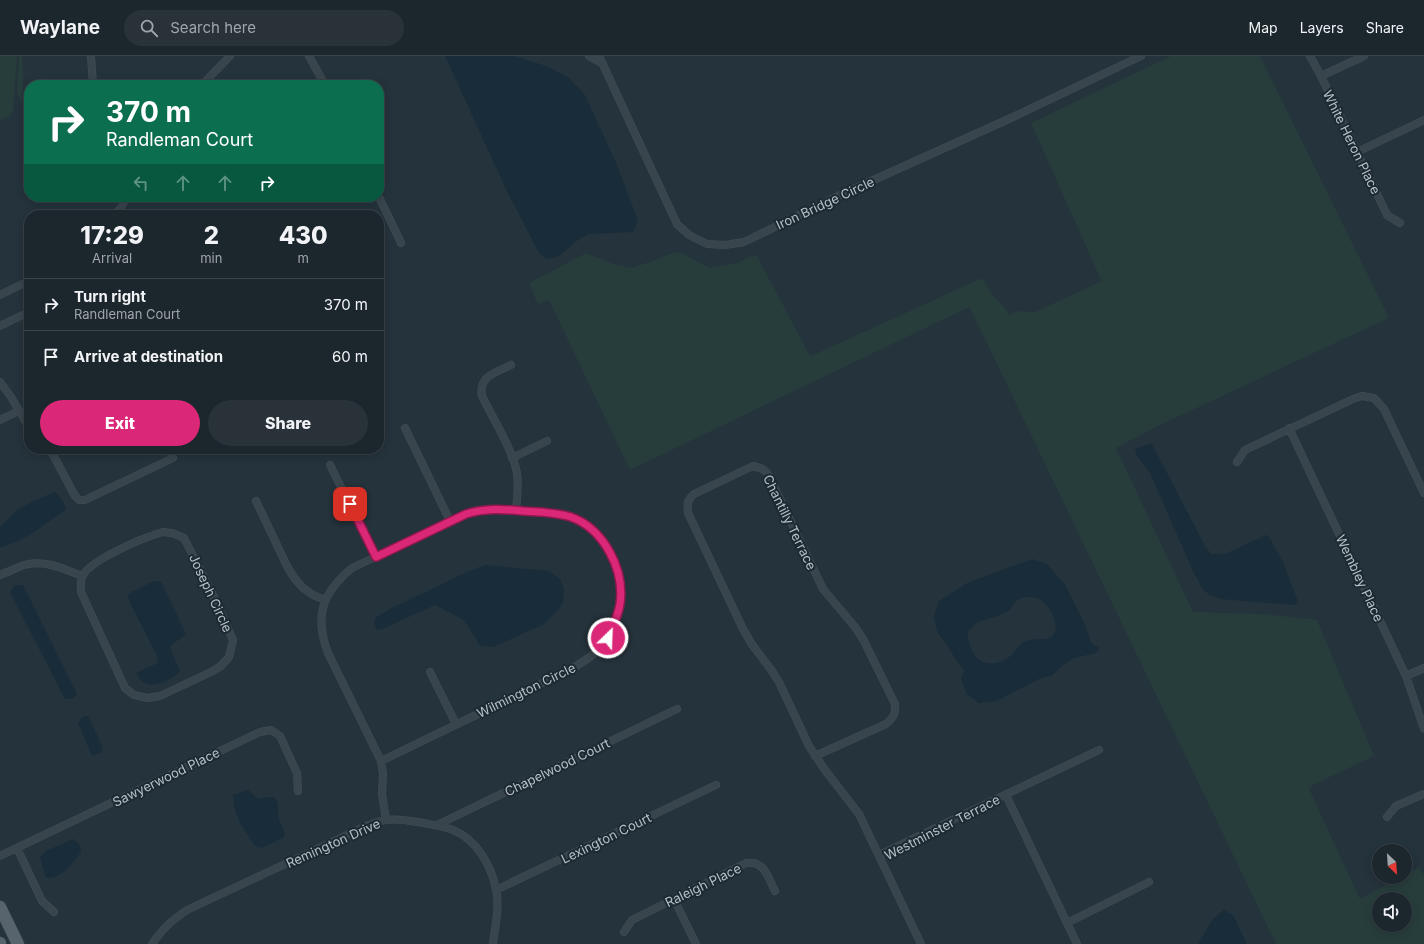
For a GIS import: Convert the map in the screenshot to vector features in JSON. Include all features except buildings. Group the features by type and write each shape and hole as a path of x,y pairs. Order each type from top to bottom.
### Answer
{"main road":[{"path":"0,907 17,942"},
{"path":"0,919 17,942"}],"street":[{"path":"91,56 93,80"},
{"path":"207,80 230,56"},
{"path":"309,56 321,80"},
{"path":"589,56 603,64"},
{"name":"Iron Bridge Circle","path":"599,56 677,224 689,235 707,244 725,245 744,242 838,196 1014,117 1141,56"},
{"name":"White Heron Place","path":"1310,56 1321,76 1387,216 1400,223"},
{"path":"1321,76 1364,56"},
{"path":"1357,152 1424,120"},
{"path":"381,202 401,243"},
{"path":"0,295 24,283"},
{"path":"0,326 24,314"},
{"path":"511,365 487,377 480,389 512,458 517,473 518,488 516,510"},
{"path":"0,382 24,418"},
{"path":"1237,462 1245,450 1289,428 1362,396 1374,398 1384,409 1424,493"},
{"path":"0,420 20,411"},
{"path":"405,428 450,521"},
{"name":"Wembley Place","path":"1289,428 1406,676 1424,729"},
{"path":"512,458 548,441"},
{"path":"53,454 75,496 79,500 85,500 173,458 171,454"},
{"path":"330,465 376,557"},
{"name":"Chantilly Terrace","path":"815,756 886,724 895,712 895,704 863,639 855,627 823,589 769,476 766,471 753,466 694,494 690,497 687,504 688,513 743,629 751,643 779,682 815,756 859,814 879,855"},
{"path":"256,502 288,568 303,588 313,595 325,600"},
{"name":"Wilmington Circle","path":"381,760 573,668 599,650 608,638 616,619 620,603 621,590 613,557 601,539 589,527 572,518 555,513 516,510 478,510 450,521 352,568 340,577 330,590 321,613 322,638 381,760 384,774 382,794 386,820"},
{"name":"Joseph Circle","path":"163,532 172,533 184,538 233,640 229,657 221,666 211,672 160,696 148,698 134,695 125,688 80,592 82,576 95,563 115,552 153,535 163,532"},
{"path":"0,575 24,565 38,564 51,565 82,576"},
{"path":"1406,676 1424,668"},
{"path":"430,672 456,724"},
{"name":"Chapelwood Court","path":"437,826 677,709"},
{"name":"Sawyerwood Place","path":"0,856 260,732 271,730 280,736 297,774 298,791"},
{"path":"1006,795 1100,750"},
{"name":"Lexington Court","path":"496,890 716,785"},
{"path":"1387,817 1396,806 1424,794"},
{"name":"Westminster Terrace","path":"921,944 879,855 1006,795 1077,944"},
{"name":"Remington Drive","path":"152,944 170,921 187,910 366,826 386,820 402,819 453,830 468,839 479,849 492,875 496,890 498,904 493,944"},
{"path":"17,848 42,901 54,912"},
{"name":"Raleigh Place","path":"624,932 632,920 746,863 752,862 763,868 775,891"},
{"path":"1067,923 1149,882"},
{"path":"674,899 696,944"}],"green space":[{"path":"0,56 17,56 13,110 10,116 0,120"},
{"path":"19,56 22,56 22,103 17,93"},
{"path":"1171,56 1260,56 1389,318 1160,425 1116,448 1193,612 1262,614 1317,620 1374,756 1313,785 1309,789 1360,899 1372,893 1372,932 1412,932 1412,892 1373,892 1388,884 1412,884 1412,871 1419,867 1424,875 1424,944 1276,944 970,308 967,308 630,470 550,302 547,300 538,305 529,283 586,253 613,264 631,268 675,252 684,254 709,268 738,263 749,257 757,256 811,356 982,278 1009,315 1016,311 1035,312 1100,282 1101,280 1031,123"}],"water":[{"path":"445,56 514,56 549,67 569,78 585,95 616,163 638,221 633,232 588,234 578,240 559,256 547,259 539,253 506,189"},
{"path":"1152,444 1205,546 1211,554 1225,554 1266,535 1269,537 1283,562 1298,602 1295,605 1221,599 1210,595 1203,590 1193,571 1150,473 1137,456 1135,449"},
{"path":"55,492 63,501 66,510 27,537 9,545 0,547 0,527 16,511 33,501"},
{"path":"1032,559 1047,564 1065,585 1086,627 1091,643 1100,648 1096,653 1074,658 1051,676 1041,678 997,701 979,703 967,694 961,679 964,671 937,631 934,617 938,602 967,583","holes":["1024,597 1034,597 1039,599 1047,606 1054,617 1056,628 1054,633 1051,637 1046,639 1024,642 1011,655 997,663 986,663 981,661 973,652 969,643 968,631 978,622 1009,611 1016,601"]},
{"path":"485,565 549,571 560,579 564,589 563,602 557,611 544,624 493,647 480,646 464,620 435,605 377,630 374,623 376,617 467,572"},
{"path":"154,581 161,582 186,634 170,648 180,672 163,682 151,685 140,679 136,673 158,663 157,656 129,601 128,596 130,593"},
{"path":"15,585 23,585 77,694 72,699 65,699 10,592"},
{"path":"88,716 103,748 102,752 92,756 78,723 82,717"},
{"path":"248,790 258,799 274,797 278,803 278,817 285,834 283,838 262,848 255,846 239,821 234,807 233,795"},
{"path":"73,839 80,845 81,852 70,866 62,873 52,878 46,878 40,857 46,851"},
{"path":"1224,910 1233,915 1247,944 1198,944 1212,920"}],"route":[{"path":"350,504 376,557 466,514 478,510 490,509 555,513 572,518 589,527 601,539 613,557 618,573 621,590 620,603 616,619 608,638"}]}
